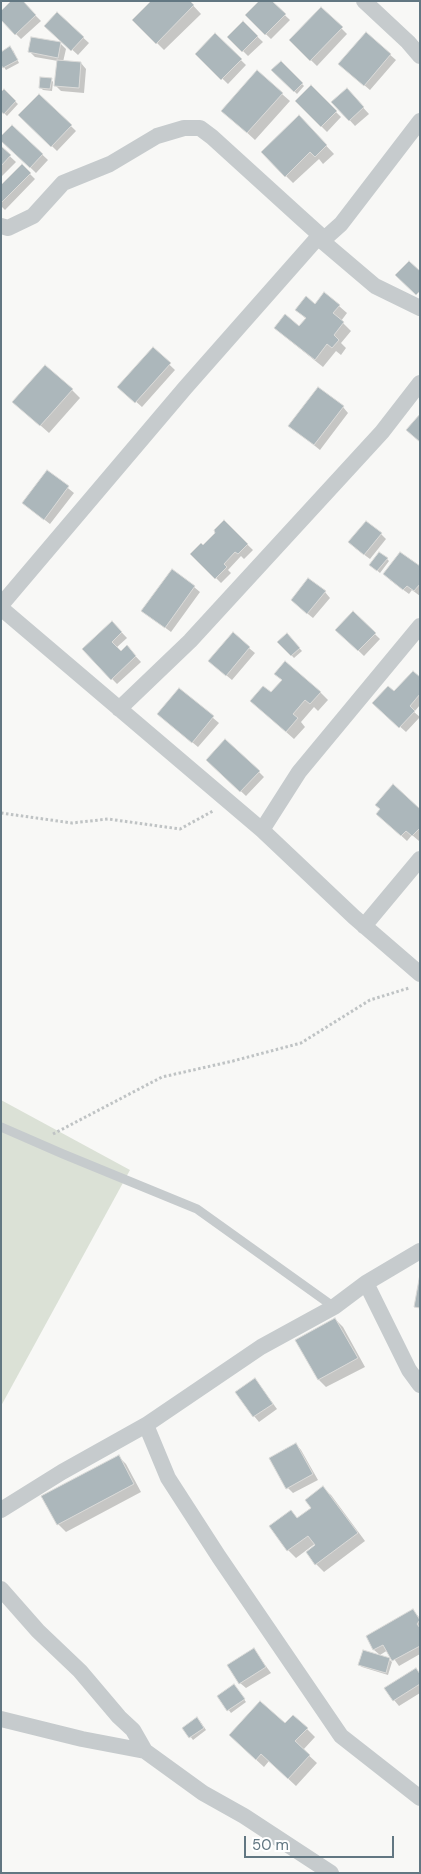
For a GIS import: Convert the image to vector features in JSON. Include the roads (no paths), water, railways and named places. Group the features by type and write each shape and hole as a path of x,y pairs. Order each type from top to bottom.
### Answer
{"street":[{"path":"364,1 408,42 420,56"},
{"path":"417,982 364,926 262,830 1,607 178,396 321,238 341,224 420,121"},
{"path":"1,226 8,228 33,216 63,183 110,164 157,136 184,128 200,128 375,286 420,308"},
{"path":"119,709 190,641 382,432 420,383"},
{"path":"262,830 300,772 420,626"},
{"path":"364,926 420,859"},
{"path":"1,1510 62,1472 146,1425 261,1347 334,1307 366,1283 420,1251"},
{"path":"366,1283 410,1370 420,1385"},
{"path":"146,1425 173,1486 341,1736 417,1792"},
{"path":"1,1589 38,1630 80,1671 119,1717 133,1730 146,1751 203,1794 244,1816 331,1873"},
{"path":"1,1719 82,1739 146,1751"}],"lane":[{"path":"1,1127 197,1209 334,1307"}]}
